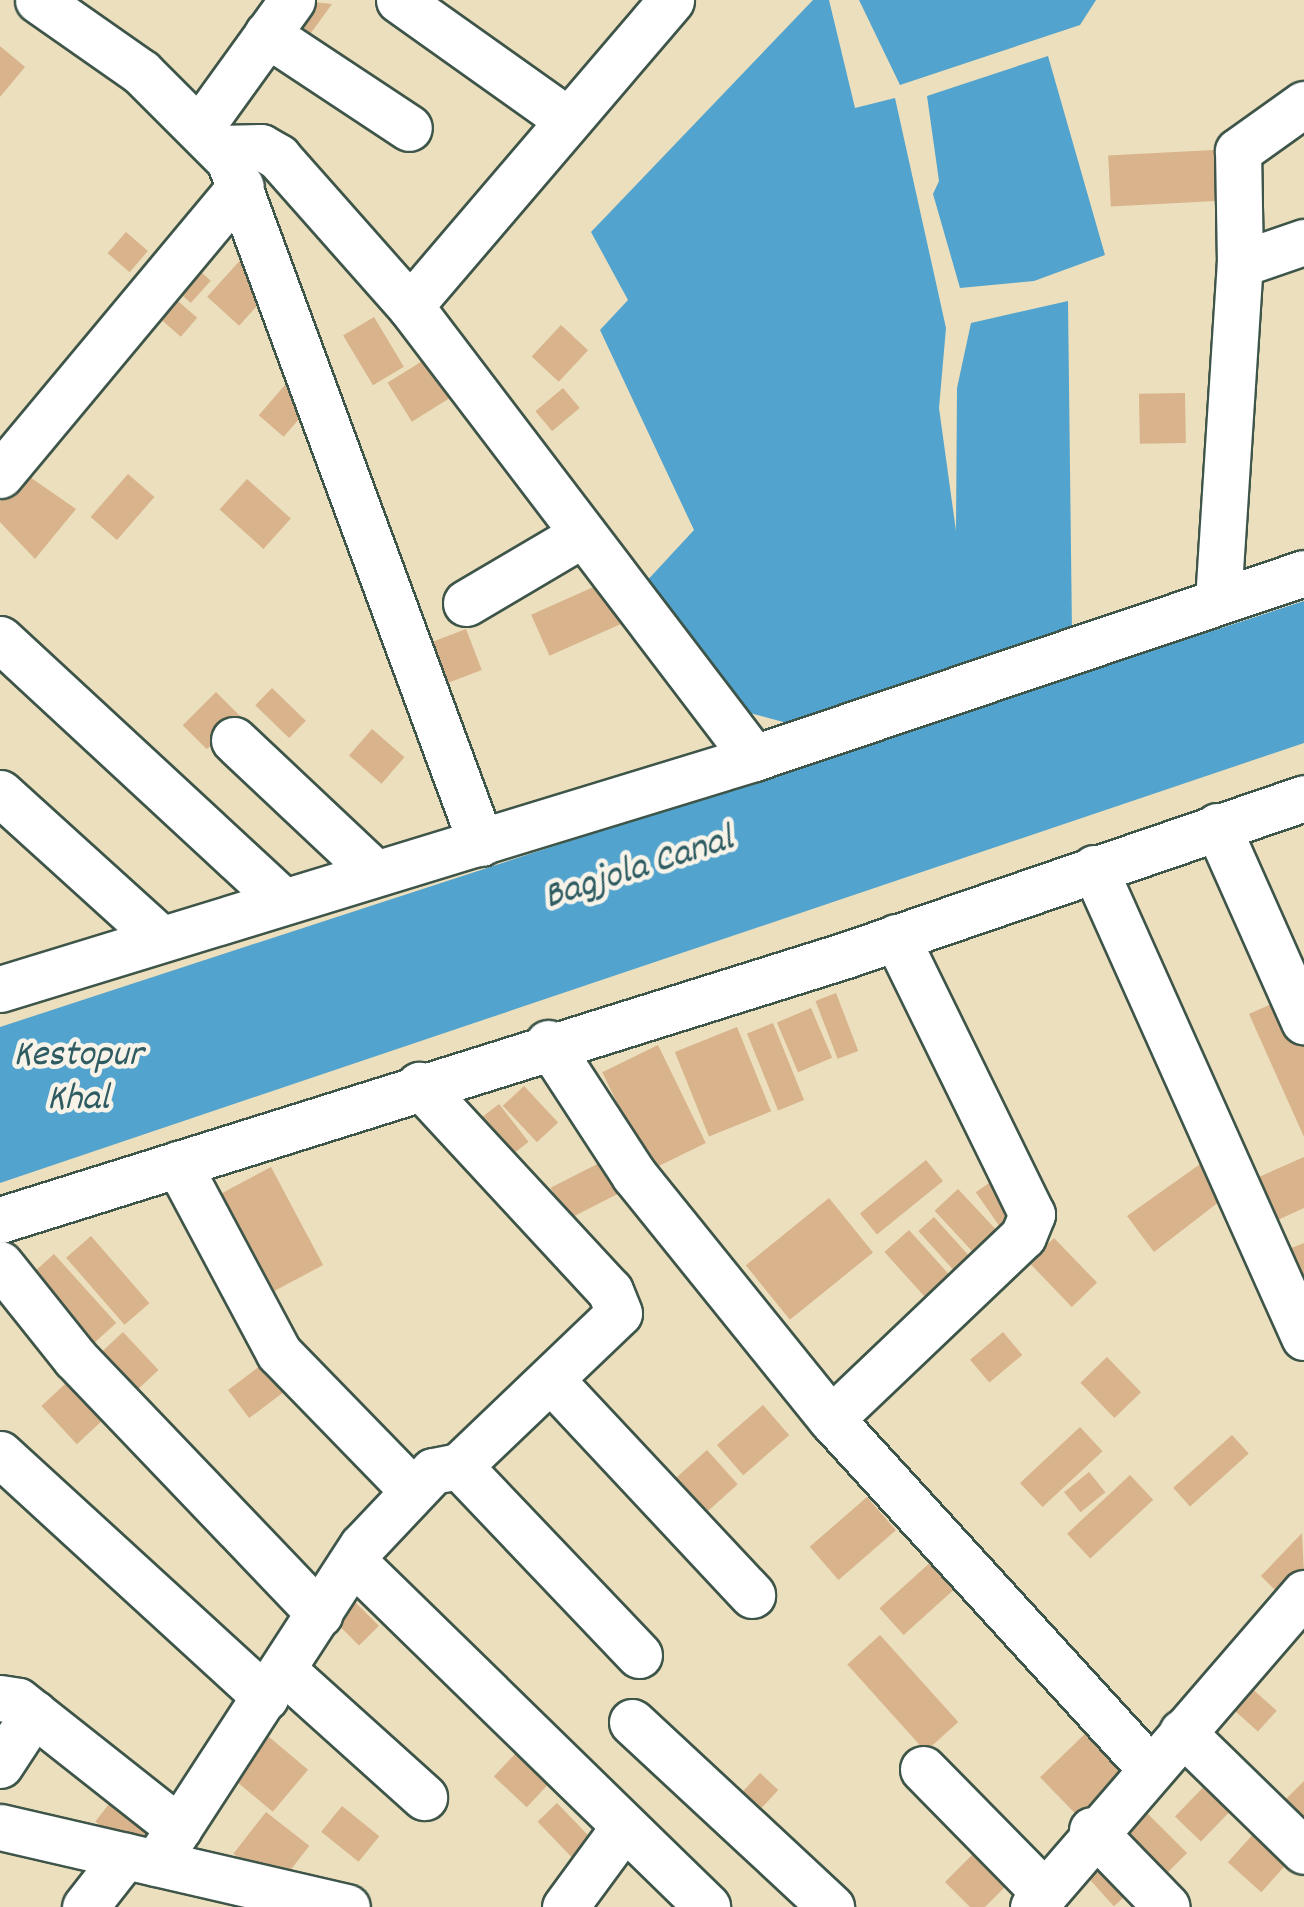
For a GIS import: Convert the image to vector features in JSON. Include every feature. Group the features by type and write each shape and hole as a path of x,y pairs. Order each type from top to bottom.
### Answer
{"street":[{"path":"38,0 221,153 481,843"},
{"path":"399,0 568,120"},
{"path":"410,306 671,0"},
{"path":"0,476 221,153 275,12 409,128"},
{"path":"1218,601 1222,439 1240,264 1238,151 1304,104"},
{"path":"221,153 262,147 278,157 410,306 754,758"},
{"path":"1240,264 1304,242"},
{"path":"466,604 583,534"},
{"path":"0,989 281,899 481,843 754,758 1304,572"},
{"path":"0,639 281,899"},
{"path":"234,740 376,873"},
{"path":"0,793 161,939"},
{"path":"0,1220 548,1043 896,937 1304,798"},
{"path":"1216,826 1304,1021"},
{"path":"1094,868 1304,1337"},
{"path":"831,1419 1023,1236 1032,1214 896,937"},
{"path":"548,1043 634,1174 831,1419 1151,1769"},
{"path":"85,1907 153,1849 274,1683 353,1561 413,1491 439,1466 460,1466 616,1321 619,1304 420,1085"},
{"path":"178,1164 279,1353 413,1491"},
{"path":"0,1264 75,1358 320,1614"},
{"path":"552,1381 752,1595"},
{"path":"0,1454 274,1683 424,1797"},
{"path":"460,1466 639,1655"},
{"path":"353,1561 706,1907"},
{"path":"923,1769 1039,1900 1092,1830 1151,1769 1304,1593"},
{"path":"17,1705 153,1849"},
{"path":"0,1765 17,1705"},
{"path":"632,1722 831,1907"},
{"path":"1182,1732 1304,1851"},
{"path":"0,1827 153,1849 256,1897 347,1907"},
{"path":"566,1907 623,1828"},
{"path":"1092,1830 1166,1907"}],"water":[{"path":"813,0 829,0 855,108 895,98 946,328 939,408 956,531 957,388 971,323 1068,301 1072,634 813,730 746,712 631,598 694,530 600,330 628,300 591,232"},
{"path":"859,0 1096,0 1080,25 900,85"},
{"path":"1048,56 1105,255 1034,281 960,288 933,194 939,181 927,96"},
{"name":"Kestopur Khal","path":"1304,601 1304,743 0,1183 0,1027"}],"building":[{"path":"294,0 332,4 308,37 282,18"},
{"path":"0,46 25,67 0,97"},
{"path":"1232,149 1235,200 1111,206 1108,155"},
{"path":"126,232 148,251 130,272 108,253"},
{"path":"244,256 276,285 239,326 207,297"},
{"path":"190,262 211,281 191,303 170,284"},
{"path":"164,289 197,318 181,337 148,308"},
{"path":"374,317 404,367 373,385 343,336"},
{"path":"561,325 588,350 559,382 532,356"},
{"path":"435,353 459,392 412,422 388,383"},
{"path":"285,385 310,407 284,437 259,415"},
{"path":"563,388 580,408 552,431 535,411"},
{"path":"1185,393 1186,443 1140,444 1139,394"},
{"path":"24,473 76,509 35,559 0,522 0,502"},
{"path":"128,474 154,497 117,540 91,517"},
{"path":"247,479 291,518 263,549 220,509"},
{"path":"607,581 625,622 549,656 531,615"},
{"path":"466,629 482,670 434,688 418,647"},
{"path":"272,688 306,721 289,738 255,705"},
{"path":"216,692 240,716 207,749 183,725"},
{"path":"372,729 404,757 381,784 349,755"},
{"path":"836,993 858,1051 838,1059 815,1001"},
{"path":"1289,996 1304,1030 1304,1137 1249,1014"},
{"path":"811,1008 832,1058 798,1072 777,1022"},
{"path":"773,1023 804,1100 778,1110 747,1033"},
{"path":"737,1027 771,1111 709,1136 675,1052"},
{"path":"658,1045 706,1143 650,1170 602,1072"},
{"path":"524,1086 558,1123 537,1142 503,1106"},
{"path":"499,1104 529,1142 507,1158 478,1121"},
{"path":"1213,1155 1233,1191 1154,1252 1127,1216"},
{"path":"613,1156 629,1188 567,1220 551,1188"},
{"path":"1304,1157 1304,1208 1262,1227 1243,1184"},
{"path":"926,1160 943,1181 877,1234 860,1213"},
{"path":"271,1167 323,1265 255,1301 203,1203"},
{"path":"1002,1174 1027,1210 1001,1228 976,1192"},
{"path":"958,1189 1002,1236 978,1258 935,1211"},
{"path":"829,1198 873,1252 790,1320 746,1265"},
{"path":"934,1217 975,1262 959,1276 918,1231"},
{"path":"909,1230 959,1285 934,1307 884,1252"},
{"path":"91,1236 149,1303 124,1325 66,1258"},
{"path":"1054,1238 1097,1283 1072,1307 1029,1262"},
{"path":"1304,1243 1304,1280 1298,1282 1286,1250"},
{"path":"54,1254 116,1323 89,1348 27,1279"},
{"path":"123,1332 158,1370 134,1393 98,1355"},
{"path":"1003,1332 1022,1355 989,1383 970,1360"},
{"path":"276,1354 297,1382 249,1418 228,1390"},
{"path":"1107,1357 1141,1392 1114,1418 1080,1383"},
{"path":"78,1372 113,1410 77,1444 41,1406"},
{"path":"763,1405 789,1435 743,1475 717,1445"},
{"path":"1080,1427 1103,1451 1043,1507 1020,1483"},
{"path":"1232,1435 1249,1454 1190,1506 1173,1488"},
{"path":"707,1450 738,1484 689,1528 659,1493"},
{"path":"1089,1472 1105,1492 1080,1512 1064,1492"},
{"path":"1130,1475 1153,1500 1090,1559 1067,1534"},
{"path":"867,1497 896,1530 839,1580 810,1547"},
{"path":"1302,1533 1304,1574 1282,1597 1261,1576"},
{"path":"933,1560 957,1587 904,1635 879,1608"},
{"path":"347,1594 379,1626 359,1646 327,1614"},
{"path":"880,1635 958,1722 926,1751 847,1664"},
{"path":"1238,1676 1277,1711 1258,1732 1219,1697"},
{"path":"256,1726 308,1770 273,1812 221,1768"},
{"path":"1089,1730 1127,1770 1078,1817 1040,1777"},
{"path":"528,1740 561,1771 527,1807 494,1777"},
{"path":"760,1773 778,1790 748,1823 729,1806"},
{"path":"1216,1774 1242,1799 1201,1841 1175,1816"},
{"path":"1304,1781 1304,1833 1278,1807"},
{"path":"120,1790 165,1825 140,1857 95,1822"},
{"path":"557,1803 593,1840 574,1859 538,1822"},
{"path":"1139,1805 1187,1853 1163,1877 1115,1829"},
{"path":"342,1806 379,1836 359,1862 321,1832"},
{"path":"266,1812 309,1846 277,1888 233,1854"},
{"path":"1264,1822 1297,1852 1261,1892 1228,1862"},
{"path":"985,1842 1018,1874 985,1907 970,1907 945,1882"},
{"path":"1109,1850 1139,1883 1114,1906 1084,1873"}],"water label":[{"name":"Bagjola Canal","path":"639,870"}]}
